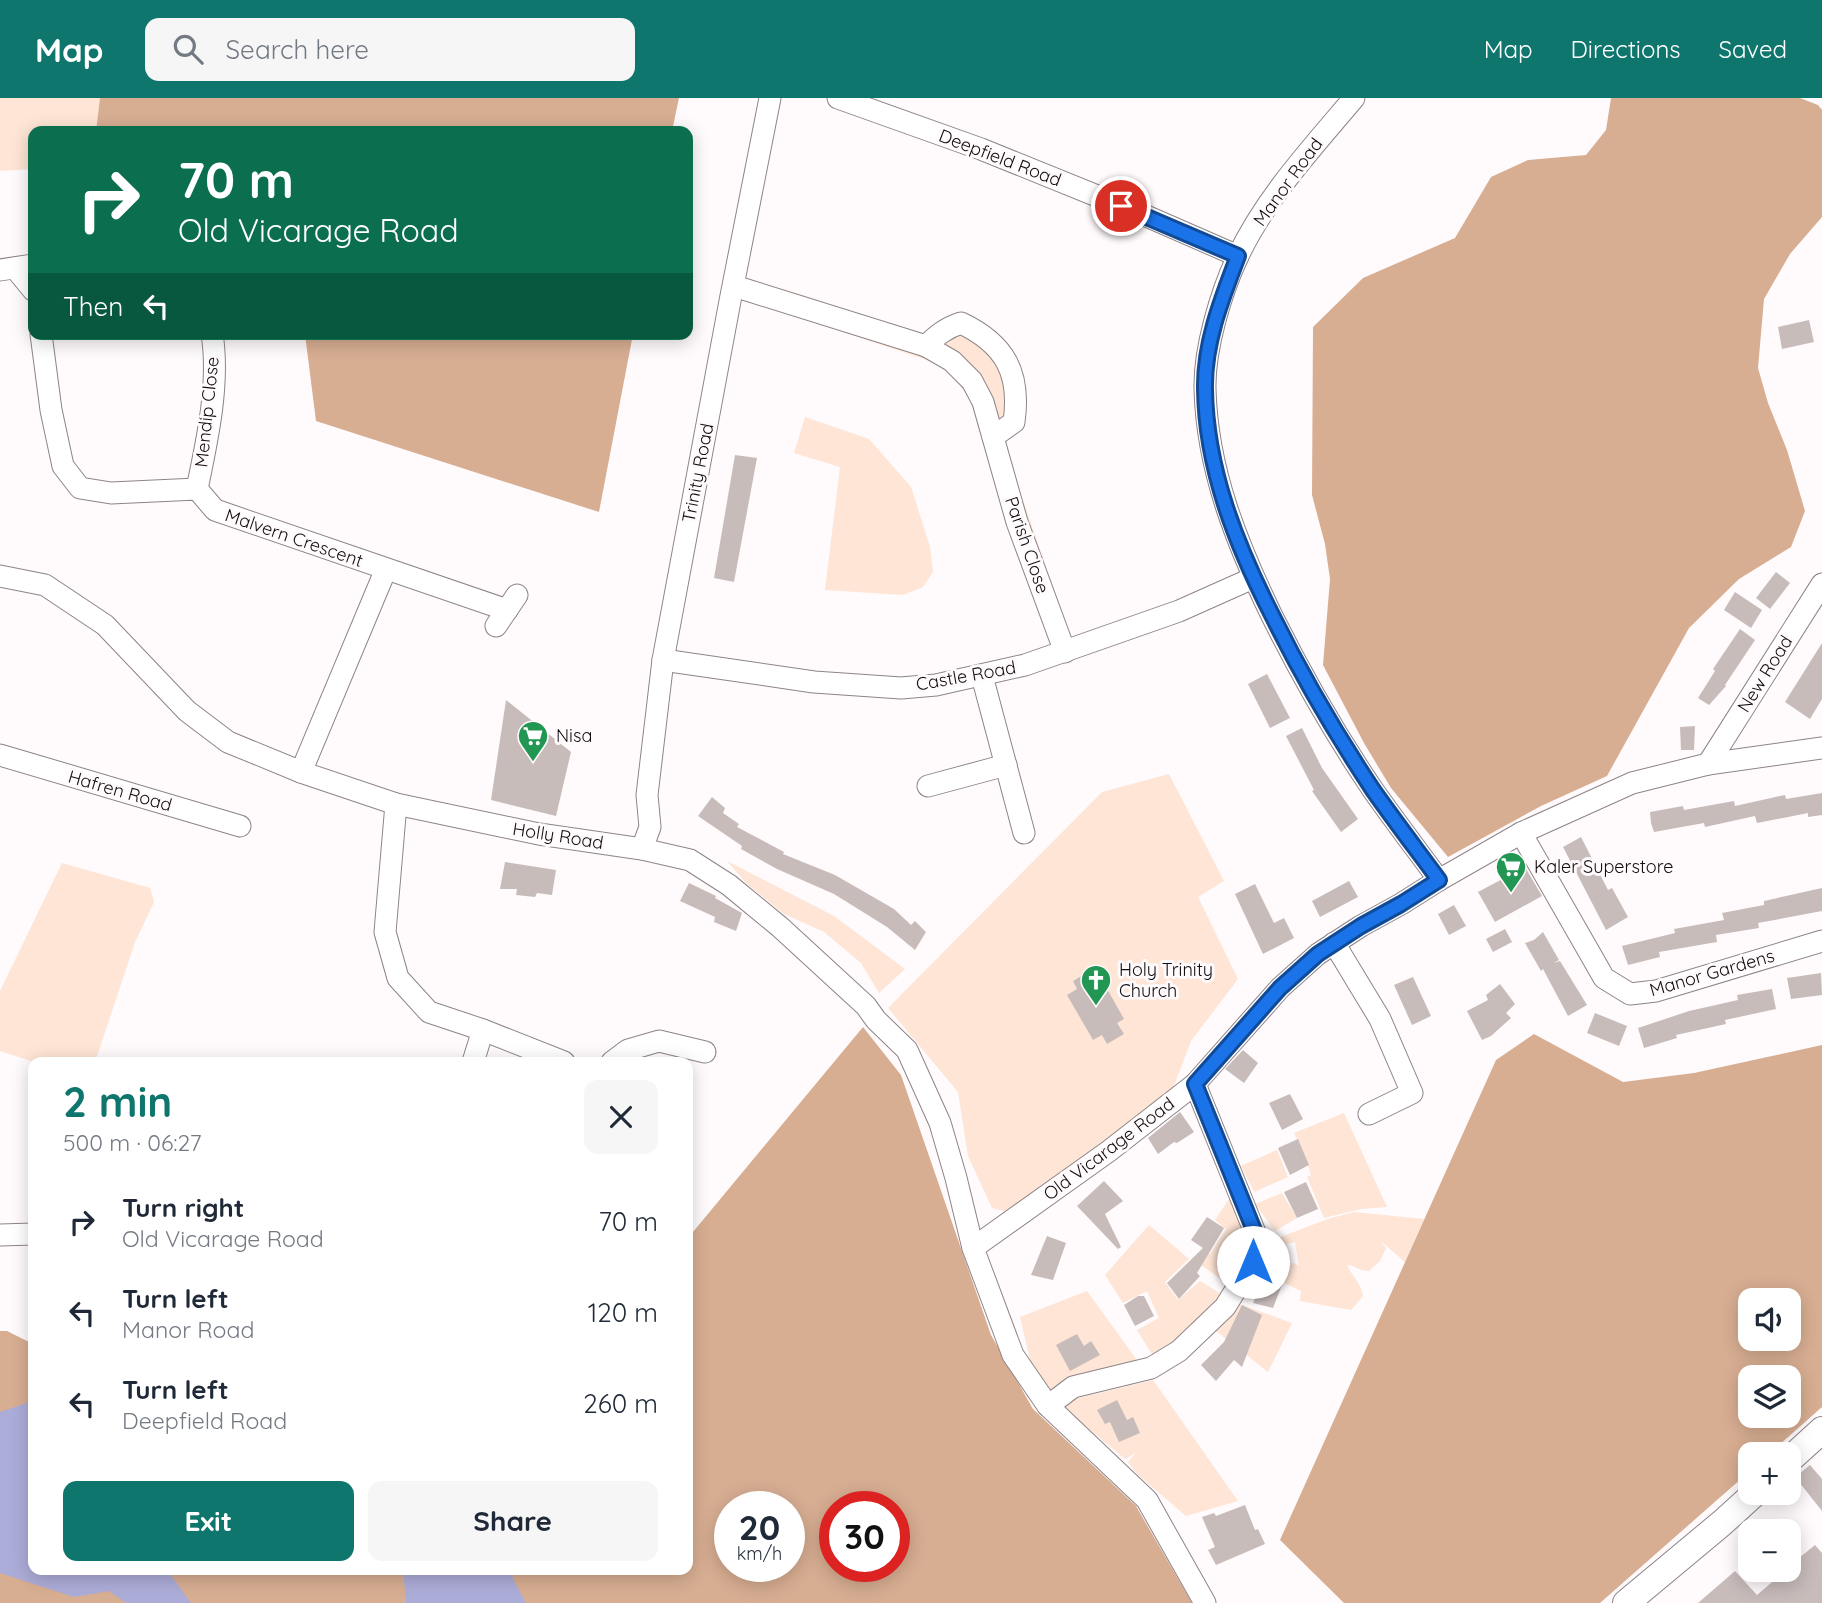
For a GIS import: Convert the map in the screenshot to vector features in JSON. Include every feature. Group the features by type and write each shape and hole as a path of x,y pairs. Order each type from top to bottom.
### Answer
{"main road":[{"path":"1801,1449 1822,1430"},
{"path":"1626,1603 1742,1505"}],"street":[{"name":"Trinity Road","path":"642,849 650,827 647,795 663,660 770,98"},
{"name":"Deepfield Road","path":"838,98 981,149 1238,256"},
{"name":"Manor Road","path":"1354,98 1268,204 1238,256 1220,304 1207,358 1205,387 1209,439 1214,469 1233,528 1253,578 1294,661 1374,790 1439,880"},
{"path":"16,268 28,284"},
{"name":"Parish Close","path":"734,286 926,346 952,361 972,381 983,402 1017,522 1065,652"},
{"path":"926,346 936,335 961,323 979,332 1007,361 1017,401 1014,422 993,437"},
{"path":"42,340 51,410 63,466 80,488 111,492 197,489"},
{"name":"Mendip Close","path":"197,489 209,433 215,355 213,340"},
{"name":"Malvern Crescent","path":"197,489 215,510 507,610"},
{"name":"Malvern Crescent","path":"301,772 386,569"},
{"name":"Holly Road","path":"0,576 44,584 105,625 187,711 228,742 301,772 396,804 539,834 642,849 690,860 729,885 780,927 866,1006 876,1020 907,1050 940,1123 957,1178 973,1248"},
{"name":"Castle Road","path":"663,660 814,682 901,688 924,686 982,676 1065,652 1179,611 1253,578"},
{"name":"New Road","path":"1708,764 1822,584"},
{"path":"982,676 1024,833"},
{"name":"Old Vicarage Road","path":"973,1248 1109,1151 1195,1084 1280,988 1318,954 1439,880 1521,833 1632,783 1708,764 1822,748"},
{"name":"Hafren Road","path":"0,755 240,826"},
{"path":"928,786 1006,765"},
{"path":"396,804 385,932 398,978 429,1012 551,1057"},
{"name":"Manor Gardens","path":"1521,833 1604,978 1630,994 1656,991 1822,941"},
{"path":"1334,943 1380,1019 1412,1093 1369,1114"},
{"path":"474,1057 483,1030"},
{"path":"619,1057 628,1050 659,1041 705,1052"},
{"path":"1048,1406 1073,1387 1151,1368 1179,1351 1225,1307 1253,1262 1258,1240 1195,1084"},
{"path":"0,1235 28,1234"},
{"path":"973,1248 1013,1355 1048,1406 1147,1500 1205,1603"}],"shaded area":[{"path":"0,98 100,98 97,126 28,126 28,169 0,171"},
{"path":"100,98 679,98 673,126 97,126"},
{"path":"1611,98 1800,98 1818,105 1822,110 1822,217 1790,254 1764,299 1758,368 1805,511 1791,547 1739,579 1689,628 1607,776 1541,806 1448,857 1391,788 1323,665 1330,579 1325,544 1312,495 1313,327 1363,278 1455,238 1491,177 1528,160 1586,155 1606,130"},
{"path":"759,282 853,313 926,346 936,335 979,332 1017,401 994,437 1006,446 1068,629 1065,652 1008,525 971,402 957,381 946,368 761,305 734,286"},
{"path":"306,340 632,340 599,512 316,421"},
{"path":"805,417 869,439 911,487 930,547 933,572 923,587 903,595 825,590 840,467 794,453"},
{"path":"1169,774 1224,881 1198,897 1238,979 1191,1041 1172,1091 1012,1213 992,1208 968,1156 958,1092 888,1008 1102,792"},
{"path":"727,861 834,916 905,969 879,993 861,963 824,932 784,914 746,883"},
{"path":"62,863 150,888 154,902 135,942 97,1057 28,1057 28,1060 0,1051 0,991"},
{"path":"863,1027 901,1075 991,1335 1033,1409 1136,1506 1192,1603 0,1603 0,1331 7,1331 28,1342 28,1575 693,1575 693,1232"},
{"path":"1534,1034 1623,1082 1694,1073 1822,1045 1822,1407 1801,1426 1801,1365 1738,1365 1738,1428 1798,1428 1783,1442 1738,1442 1738,1482 1600,1603 1344,1603 1280,1540 1496,1060"},
{"path":"1344,1113 1387,1207 1361,1209 1324,1218 1307,1177 1311,1175 1304,1153 1294,1133"},
{"path":"1277,1150 1288,1177 1254,1192 1241,1166"},
{"path":"1282,1193 1297,1218 1275,1231 1255,1204"},
{"path":"1231,1196 1248,1236 1250,1262 1234,1288 1195,1261 1202,1250 1210,1254 1226,1229 1215,1220"},
{"path":"1354,1212 1424,1219 1405,1262 1381,1241 1386,1248 1380,1261 1369,1271 1347,1265 1363,1296 1351,1310 1300,1301 1301,1291 1284,1283 1292,1262 1299,1266 1295,1242 1283,1245 1278,1238"},
{"path":"1149,1225 1189,1259 1165,1282 1178,1300 1200,1281 1226,1297 1155,1359 1137,1330 1159,1318 1147,1291 1123,1303 1105,1275"},
{"path":"1087,1291 1139,1363 1052,1397 1036,1385 1020,1317"},
{"path":"1239,1304 1292,1323 1268,1372 1212,1328"},
{"path":"1153,1380 1238,1501 1186,1516 1138,1475 1128,1462 1136,1453 1125,1459 1058,1403"}],"water":[{"path":"28,1401 28,1575 171,1575 191,1603 126,1603 109,1591 74,1597 0,1573 0,1412"},
{"path":"404,1575 513,1575 526,1603 405,1603"}],"building":[{"path":"1809,320 1814,342 1782,349 1778,327"},
{"path":"735,455 757,458 734,582 714,578"},
{"path":"1776,572 1790,583 1770,609 1756,598"},
{"path":"1735,592 1762,610 1751,628 1724,610"},
{"path":"1740,629 1755,640 1726,686 1709,705 1698,698 1715,671 1713,669"},
{"path":"1822,643 1822,699 1810,719 1785,702"},
{"path":"1267,674 1290,718 1270,728 1248,684"},
{"name":"Nisa","path":"506,700 571,752 556,816 491,800"},
{"path":"1695,726 1694,750 1681,750 1680,727"},
{"path":"1302,728 1322,768 1358,819 1341,832 1312,791 1314,790 1286,736"},
{"path":"1822,793 1822,815 1808,817 1808,813 1757,823 1755,816 1705,827 1704,823 1654,832 1651,823 1650,812 1683,806 1684,810 1734,801 1735,806 1785,795 1786,799"},
{"path":"712,797 725,808 723,813 739,824 737,827 784,852 783,854 835,875 894,909 911,925 915,921 926,932 915,950 887,927 834,894 777,869 741,849 742,846 698,816"},
{"path":"1581,837 1608,890 1612,888 1628,917 1606,930 1563,847"},
{"path":"505,862 556,870 552,895 516,895 517,889 500,889"},
{"name":"Kaler Superstore","path":"1525,867 1542,896 1495,922 1478,892"},
{"path":"1349,881 1358,897 1320,917 1312,901"},
{"path":"689,883 742,913 736,931 714,922 715,917 680,901"},
{"path":"1255,884 1274,923 1284,918 1294,938 1263,954 1235,894"},
{"path":"1822,888 1822,911 1758,923 1759,928 1716,935 1717,942 1659,952 1660,957 1628,965 1622,946 1675,933 1674,929 1724,920 1722,913 1764,905 1764,901"},
{"path":"1454,905 1466,926 1449,935 1438,914"},
{"path":"1505,929 1512,942 1493,952 1486,939"},
{"path":"1543,932 1559,960 1554,963 1560,961 1587,1005 1568,1016 1543,969 1541,971 1525,943 1534,940"},
{"path":"1821,973 1822,995 1791,999 1787,978"},
{"name":"Holy Trinity Church","path":"1085,974 1095,993 1106,987 1124,1019 1117,1023 1124,1034 1107,1044 1102,1035 1093,1040 1067,995 1077,989 1073,981"},
{"path":"1413,977 1431,1016 1412,1025 1394,985"},
{"path":"1500,984 1515,1004 1506,1013 1511,1018 1491,1036 1482,1040 1467,1011 1488,1000 1486,995"},
{"path":"1772,989 1776,1009 1725,1020 1726,1024 1676,1035 1677,1038 1644,1048 1638,1028 1689,1011 1738,1000 1737,995"},
{"path":"1595,1013 1627,1026 1619,1046 1587,1033"},
{"path":"1243,1050 1258,1063 1244,1083 1225,1069"},
{"path":"1290,1094 1303,1119 1282,1130 1269,1103"},
{"path":"1180,1112 1194,1132 1158,1154 1148,1138"},
{"path":"1298,1139 1309,1165 1290,1175 1278,1148"},
{"path":"1104,1181 1123,1201 1105,1214 1121,1247 1118,1249 1077,1206"},
{"path":"1306,1182 1318,1209 1297,1218 1284,1192"},
{"path":"1207,1217 1224,1228 1197,1273 1200,1276 1179,1299 1167,1283 1203,1248 1191,1240"},
{"path":"1047,1236 1066,1243 1053,1280 1031,1275"},
{"path":"1272,1257 1289,1267 1273,1308 1253,1303"},
{"path":"1138,1296 1144,1296 1154,1316 1135,1326 1124,1305"},
{"path":"1242,1305 1262,1315 1242,1367 1234,1360 1216,1381 1201,1365 1224,1342"},
{"path":"1077,1334 1084,1346 1091,1341 1100,1355 1070,1371 1056,1345"},
{"path":"1117,1400 1127,1420 1133,1417 1140,1433 1119,1442 1110,1422 1105,1424 1097,1410"},
{"path":"1810,1465 1822,1479 1822,1511 1801,1485 1801,1472"},
{"path":"1245,1505 1255,1530 1258,1529 1265,1544 1216,1565 1208,1550 1215,1547 1202,1517 1214,1513 1216,1516"},
{"path":"1815,1545 1822,1553 1822,1603 1698,1603 1735,1571 1738,1582 1745,1582 1757,1595 1772,1582 1801,1582 1801,1556"}],"place":[{"name":"Nisa","path":"533,763"},
{"name":"Kaler Superstore","path":"1511,894"},
{"name":"Holy Trinity Church","path":"1096,1007"}],"route":[{"path":"1121,206 1238,256 1220,304 1207,358 1205,387 1214,469 1233,528 1253,578 1294,661 1332,726 1439,880 1318,954 1280,988 1195,1084 1258,1240 1253,1262"}]}
